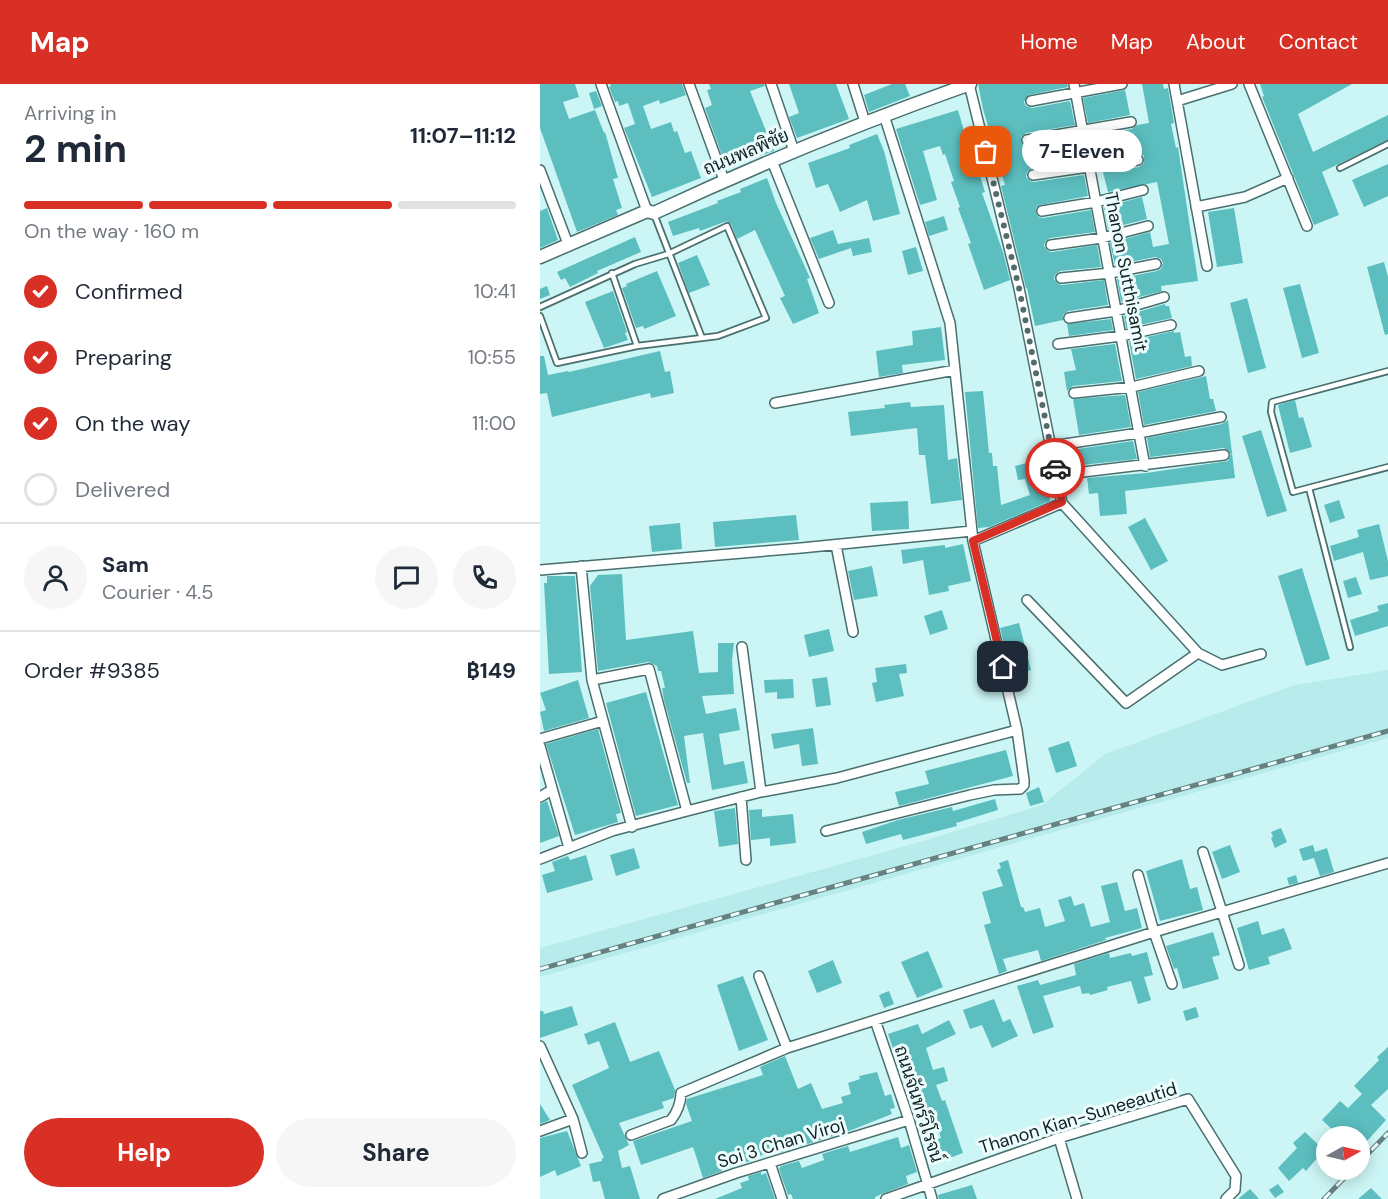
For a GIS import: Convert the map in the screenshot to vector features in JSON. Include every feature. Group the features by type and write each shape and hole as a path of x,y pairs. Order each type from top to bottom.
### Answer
{"street":[{"path":"601,84 650,212"},
{"path":"689,84 724,180"},
{"path":"771,84 794,151"},
{"path":"853,84 866,122"},
{"path":"969,84 1019,288 1062,502 1198,653 1221,665 1261,654"},
{"name":"ถนนพลพิชัย","path":"540,257 794,151 969,84"},
{"path":"1031,101 1075,89 1122,84"},
{"path":"1174,84 1207,266"},
{"path":"1177,101 1232,84"},
{"path":"1249,84 1307,226"},
{"name":"Thanon Sutthisamit","path":"1075,89 1145,466"},
{"path":"826,831 970,795 994,790 1020,789 1024,785 1025,773 972,536 950,323 884,115"},
{"path":"1027,140 1131,122"},
{"path":"1033,175 1138,160"},
{"path":"772,161 829,303"},
{"path":"540,170 568,244"},
{"path":"1196,207 1245,197 1288,178"},
{"path":"1042,211 1096,202 1143,190"},
{"path":"1051,245 1102,237 1148,226"},
{"path":"1061,278 1110,273 1156,264"},
{"path":"1069,318 1116,311 1164,297"},
{"path":"1058,344 1121,336 1171,325"},
{"path":"775,403 955,370"},
{"path":"1074,393 1132,387 1199,371"},
{"path":"1051,446 1139,433 1221,417"},
{"path":"1083,472 1224,455"},
{"path":"540,570 972,536 1062,502"},
{"path":"836,545 853,632"},
{"path":"581,566 592,680 632,827"},
{"path":"1027,600 1126,704 1198,653"},
{"path":"742,647 761,792"},
{"path":"592,680 649,669 687,811"},
{"path":"540,739 603,721"},
{"path":"540,859 612,831 761,792 837,778 1017,730"},
{"path":"540,746 569,848"},
{"path":"540,797 552,790"},
{"path":"741,797 746,860"},
{"path":"1203,852 1239,965"},
{"path":"631,1135 671,1120 676,1115 681,1093 787,1048 1154,932 1388,863"},
{"path":"1138,875 1172,984"},
{"path":"759,976 787,1048"},
{"name":"ถนนจันทร์วิโรจน์","path":"874,1020 909,1120 932,1199"},
{"path":"540,1046 573,1119 582,1153"},
{"name":"Thanon Kian-Suneeautid","path":"886,1199 1059,1138 1188,1099 1236,1176 1235,1190 1226,1199"},
{"path":"540,1131 573,1119"},
{"name":"Soi 3 Chan Viroj","path":"663,1199 909,1120"},
{"path":"1059,1138 1077,1199"},
{"path":"770,1163 782,1199"}],"lane":[{"path":"1340,168 1388,144"},
{"path":"650,212 702,338"},
{"path":"540,307 612,273 668,255 727,226 766,318 718,336 638,346 557,363 540,316"},
{"path":"612,273 638,346"},
{"path":"1388,371 1272,402 1271,412 1293,492 1388,467"},
{"path":"1309,488 1350,647"}],"shaded area":[{"path":"1388,670 1388,738 540,977 540,948 902,847 1042,805 1105,754 1295,685"}],"building":[{"path":"540,84 575,84 579,97 563,102 569,119 595,110 605,132 618,178 613,179 622,208 616,210 618,215 577,232 540,128"},
{"path":"610,84 682,84 686,95 660,104 659,100 643,106 651,129 671,122 685,153 691,151 701,178 652,197 624,128 635,124 628,103 619,106 618,101 615,102"},
{"path":"709,84 764,84 765,86 750,91 774,151 726,167 705,108 712,105 707,90 711,89"},
{"path":"789,84 836,84 849,119 797,138 789,117 799,113"},
{"path":"892,84 905,84 910,96 869,112 864,95"},
{"path":"978,84 1067,84 1068,87 1029,95 1024,102 1026,106 1032,108 1070,101 1075,125 1026,133 1021,137 1021,142 1028,147 1077,138 1082,161 1032,168 1027,172 1026,177 1034,182 1084,175 1088,196 1040,205 1036,208 1036,213 1043,218 1091,210 1095,232 1050,238 1044,246 1052,252 1097,245 1101,267 1060,271 1054,279 1062,285 1104,280 1108,305 1068,311 1063,315 1063,320 1035,326 1001,186 1005,185"},
{"path":"1142,84 1163,84 1164,89 1168,88 1174,123 1171,124 1176,148 1178,147 1198,281 1161,286 1162,291 1121,302 1117,279 1157,271 1161,269 1163,263 1161,259 1155,257 1115,265 1110,243 1150,232 1153,247 1169,244 1157,182 1108,192 1103,172 1139,167 1144,163 1144,156 1138,153 1102,158 1097,135 1132,129 1137,125 1149,123"},
{"path":"1260,84 1352,84 1298,114 1313,152 1388,115 1388,140 1322,172 1339,215 1314,225 1262,97 1264,96"},
{"path":"1125,90 1130,115 1088,123 1083,98"},
{"path":"596,91 602,106 594,109 589,93"},
{"path":"958,110 971,155 974,155 985,192 982,193 1003,252 1010,280 984,290 968,244 971,243 958,208 960,207 951,182 954,181 945,154 943,155 940,146 923,151 937,200 920,205 896,129"},
{"path":"877,134 884,151 900,214 873,221 867,200 840,212 828,184 816,188 808,163 850,148 849,145"},
{"path":"1388,164 1388,196 1364,207 1352,180"},
{"path":"767,178 810,278 807,279 819,313 793,324 780,298 785,296 755,230 737,239 731,224 727,221 700,231 699,228 673,236 668,222 718,203 717,201 741,192 740,189"},
{"path":"1142,197 1147,219 1108,229 1104,207"},
{"path":"547,208 558,240 540,248 540,211"},
{"path":"1234,208 1243,263 1217,267 1208,212"},
{"path":"944,216 948,230 929,236 925,222"},
{"path":"833,230 838,244 869,238 872,252 853,256 851,248 819,259 810,238"},
{"path":"635,237 641,252 597,271 598,273 570,287 565,278 561,280 557,272"},
{"path":"916,247 923,271 908,275 902,251"},
{"path":"697,255 710,285 689,293 678,263"},
{"path":"1384,262 1388,277 1388,334 1385,335 1367,267"},
{"path":"657,271 676,316 644,329 643,326 636,328 622,288 627,286 626,284"},
{"path":"1300,284 1319,353 1302,358 1283,288"},
{"path":"547,286 550,295 540,299 540,289"},
{"path":"613,291 628,340 604,348 585,302"},
{"path":"1247,298 1266,368 1248,373 1230,303"},
{"path":"1165,304 1169,306 1172,318 1126,328 1124,316"},
{"path":"1111,319 1113,330 1069,336 1067,324"},
{"path":"941,327 945,360 902,365 903,373 879,377 876,351 913,345 912,331"},
{"path":"1174,331 1174,333 1180,332 1185,357 1191,356 1192,366 1136,379 1129,341"},
{"path":"1115,344 1122,381 1073,386 1067,391 1064,372 1076,370 1071,349"},
{"path":"660,351 665,372 670,371 674,393 651,398 650,393 552,417 547,393 540,394 540,356 544,356 548,375"},
{"path":"1206,376 1210,399 1213,399 1216,411 1144,425 1138,392"},
{"path":"983,391 989,453 992,453 993,466 997,466 1001,505 1030,495 1025,479 1018,480 1015,466 1039,460 1042,474 1039,475 1050,501 989,527 978,528 965,392"},
{"path":"1125,395 1131,427 1079,435 1073,399"},
{"path":"1295,400 1299,418 1303,417 1312,447 1290,453 1278,405"},
{"path":"910,402 911,407 944,405 948,460 957,458 962,500 931,504 925,455 919,455 917,428 851,436 848,412 885,408 884,405"},
{"path":"1228,420 1235,478 1125,491 1127,514 1100,516 1098,493 1089,494 1087,478 1146,473 1228,461 1231,454 1224,448 1150,457 1147,438 1222,424"},
{"path":"1261,430 1287,511 1267,517 1242,436"},
{"path":"1133,441 1137,459 1082,465 1077,470 1066,471 1063,451"},
{"path":"1339,500 1345,518 1330,523 1324,505"},
{"path":"908,501 909,529 872,531 870,503"},
{"path":"796,515 799,540 715,547 713,522"},
{"path":"1145,518 1168,561 1151,570 1128,527"},
{"path":"680,523 682,549 652,552 649,526"},
{"path":"1379,524 1388,561 1388,576 1370,580 1363,552 1334,561 1330,546 1359,537 1357,530"},
{"path":"963,544 971,581 948,586 949,591 929,595 923,560 903,564 901,550 945,545 945,548"},
{"path":"872,566 878,596 854,600 848,571"},
{"path":"1302,568 1330,659 1306,666 1278,576"},
{"path":"622,574 626,640 693,631 699,673 718,672 718,643 734,643 732,660 734,694 702,696 706,714 736,708 740,730 719,734 724,765 744,761 748,783 712,790 703,733 684,736 690,783 687,783 664,700 662,688 665,688 661,671 658,671 657,666 648,662 598,671 590,586 598,575"},
{"path":"547,576 575,576 582,672 549,674 544,583 547,583"},
{"path":"1356,577 1362,594 1348,598 1343,581"},
{"path":"1388,603 1388,626 1355,636 1350,620 1379,611 1377,606"},
{"path":"942,610 948,629 930,635 924,616"},
{"path":"1019,623 1031,670 1011,675 1000,628"},
{"path":"829,629 834,651 809,657 804,635"},
{"path":"906,664 907,673 899,674 904,696 876,702 872,683 877,682 875,668"},
{"path":"827,677 831,705 816,707 812,679"},
{"path":"793,679 794,698 777,699 777,692 765,693 764,680"},
{"path":"578,680 589,718 544,731 540,712 546,710 540,693"},
{"path":"646,692 678,805 636,816 606,703"},
{"path":"813,728 818,764 802,766 799,744 774,749 771,734"},
{"path":"598,729 621,813 616,814 618,822 575,835 546,744"},
{"path":"1069,741 1077,766 1056,773 1048,748"},
{"path":"1006,750 1013,776 899,806 895,792 929,784 925,771"},
{"path":"1039,787 1044,802 1030,806 1026,793"},
{"path":"995,799 998,810 956,823 957,826 903,840 901,834 866,844 862,832 898,820 952,807 953,811"},
{"path":"547,801 559,836 540,843 540,804"},
{"path":"735,808 738,844 719,847 714,811"},
{"path":"762,809 762,817 793,814 796,843 770,846 770,838 751,840 749,810"},
{"path":"1281,828 1287,842 1275,848 1271,832"},
{"path":"1230,845 1240,872 1222,879 1212,852"},
{"path":"1313,845 1315,852 1327,848 1334,872 1320,876 1314,858 1303,861 1299,849"},
{"path":"634,848 640,868 616,876 610,855"},
{"path":"586,855 593,880 547,893 542,875 555,871 552,862 568,856 570,860"},
{"path":"1182,859 1190,889 1197,887 1203,910 1160,921 1146,871"},
{"path":"1008,860 1021,907 1025,912 1040,908 1045,927 1065,921 1058,900 1071,896 1074,906 1084,903 1091,927 1110,922 1101,886 1117,882 1125,911 1137,908 1142,928 1105,938 1106,940 1041,961 1038,950 1003,959 1007,971 999,974 984,925 991,923 982,892 1003,886 997,870 1001,868 999,863"},
{"path":"1296,875 1298,883 1289,885 1287,878"},
{"path":"1258,921 1262,935 1284,928 1292,949 1268,957 1270,964 1249,970 1237,928"},
{"path":"1213,932 1220,955 1212,957 1219,979 1183,989 1177,968 1174,969 1166,946"},
{"path":"928,951 943,987 917,998 901,962"},
{"path":"1147,952 1153,975 1144,977 1151,1000 1138,1004 1131,981 1107,987 1108,990 1090,995 1089,993 1082,994 1080,986 1043,996 1054,1027 1033,1034 1017,986 1038,980 1040,985 1076,975 1074,964 1109,953 1110,958"},
{"path":"833,960 842,983 817,993 808,971"},
{"path":"743,976 768,1040 739,1051 717,985"},
{"path":"889,991 894,1004 884,1008 879,995"},
{"path":"994,999 1003,1022 1010,1019 1018,1036 992,1048 982,1025 970,1029 963,1010"},
{"path":"572,1006 578,1025 540,1038 540,1011 544,1014"},
{"path":"1196,1007 1199,1017 1186,1021 1183,1011"},
{"path":"949,1020 956,1034 926,1048 933,1070 944,1067 948,1081 936,1085 942,1101 945,1100 963,1153 939,1162 932,1141 941,1138 935,1119 926,1122 904,1067 900,1069 888,1034 918,1024 922,1034"},
{"path":"615,1022 630,1062 659,1051 675,1090 674,1098 662,1102 664,1108 619,1123 629,1145 618,1151 622,1168 630,1166 640,1199 605,1199 600,1181 593,1182 589,1164 602,1161 604,1158 572,1085 609,1068 599,1041 588,1045 584,1034"},
{"path":"1388,1047 1388,1089 1371,1105 1386,1120 1370,1138 1370,1126 1329,1126 1322,1120 1340,1101 1348,1108 1362,1094 1354,1086 1379,1060 1377,1057"},
{"path":"785,1056 798,1089 811,1083 822,1109 843,1103 841,1097 851,1094 848,1083 860,1079 859,1076 877,1072 885,1096 891,1094 895,1108 890,1109 892,1114 844,1133 778,1153 777,1150 756,1157 757,1159 722,1169 722,1171 703,1178 693,1147 641,1165 633,1141 692,1121 686,1104 687,1099 763,1075 760,1067"},
{"path":"540,1104 550,1120 540,1124"},
{"path":"567,1131 581,1166 557,1176 555,1170 540,1177 540,1138"},
{"path":"1305,1132 1316,1142 1316,1159 1306,1171 1303,1168 1289,1181 1278,1168 1297,1148 1293,1143"},
{"path":"898,1137 901,1148 909,1145 917,1172 906,1176 908,1184 875,1197 875,1199 793,1199 791,1194 788,1195 779,1169 781,1166 799,1161 802,1168 824,1160 822,1154 848,1146 850,1152"},
{"path":"761,1172 761,1175 766,1173 775,1199 715,1199 742,1188 740,1183 749,1180 748,1176"},
{"path":"1278,1184 1284,1192 1275,1198 1269,1190"},
{"path":"972,1185 977,1199 939,1199 938,1195"},
{"path":"1371,1188 1382,1199 1358,1199"},
{"path":"1250,1189 1259,1199 1238,1199"}],"railway":[{"path":"540,969 1388,731"},
{"path":"1370,1152 1388,1133"},
{"path":"1324,1199 1342,1180"}],"way so far":[{"path":"986,152 1019,288 1055,468"}],"place":[{"name":"7-Eleven","path":"986,152"}],"route":[{"path":"1003,667 973,541 1062,502 1055,468"}]}
